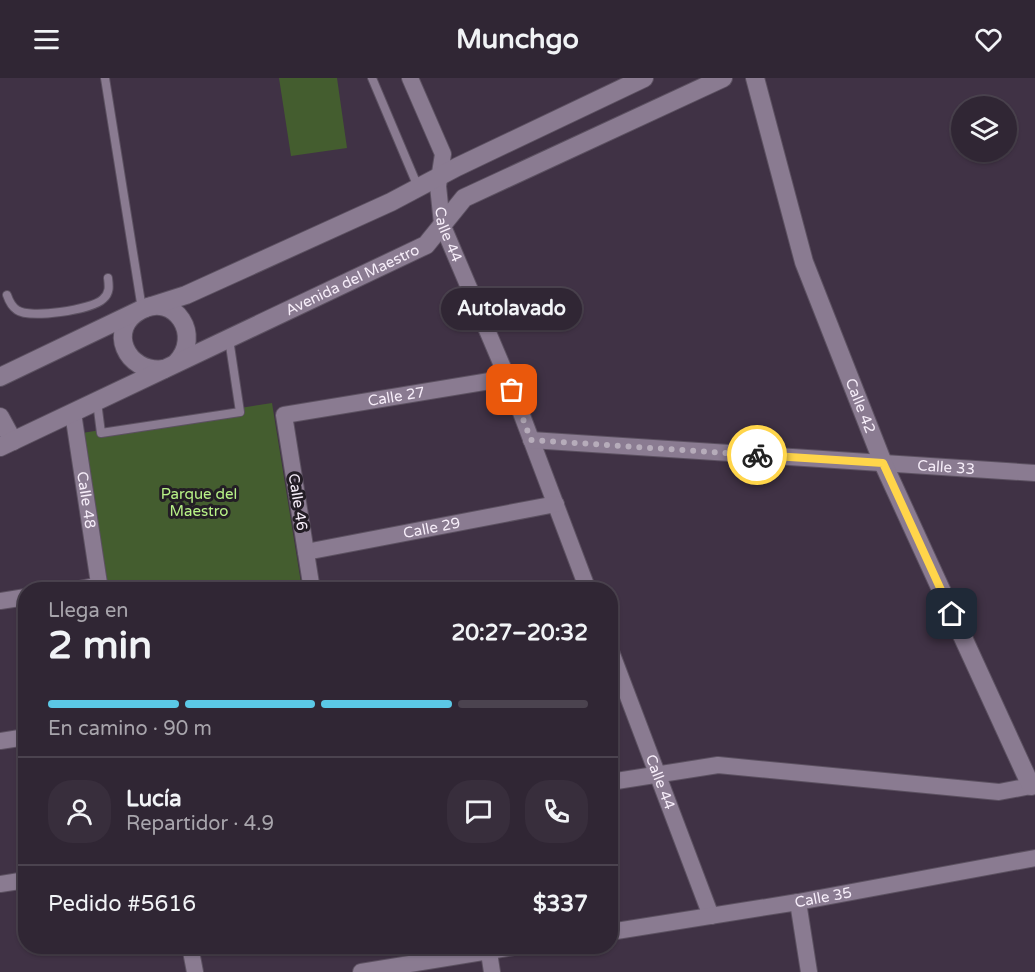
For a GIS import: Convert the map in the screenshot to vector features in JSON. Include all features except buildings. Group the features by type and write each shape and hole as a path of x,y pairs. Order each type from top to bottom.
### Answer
{"street":[{"name":"Calle 44","path":"410,78 443,154 438,186 442,224 508,378 585,582"},
{"path":"0,377 142,309 186,295 644,78"},
{"name":"Avenida del Maestro","path":"7,444 426,245 464,198 723,78"},
{"name":"Calle 42","path":"755,78 804,262 883,463 1033,786"},
{"path":"162,306 172,310 186,326 187,347 170,367 144,368 135,363 124,345 126,324 142,309 162,306"},
{"name":"Calle 27","path":"284,416 508,378"},
{"name":"Calle 48","path":"73,413 99,582"},
{"name":"Calle 46","path":"284,416 311,582"},
{"path":"0,417 7,444"},
{"name":"Calle 33","path":"531,440 1035,473"},
{"name":"Calle 29","path":"306,552 555,504"},
{"path":"0,601 18,598"},
{"name":"Calle 44","path":"618,669 711,916"},
{"path":"0,741 18,738"},
{"path":"618,781 718,765 999,792 1033,786"},
{"name":"Calle 35","path":"618,931 798,902 1035,858"},
{"path":"0,884 18,881"},
{"path":"798,902 809,972"},
{"path":"192,954 195,972"},
{"path":"361,972 460,954"},
{"path":"489,954 492,972"}],"lane":[{"path":"105,78 142,309"},
{"path":"372,78 418,187"},
{"path":"7,295 10,304 18,312 28,314 89,308 105,298 109,290 108,278"},
{"path":"96,402 101,433 240,412 229,339"}],"green space":[{"path":"279,78 337,78 347,148 291,156"},
{"name":"Parque del Maestro","path":"272,403 301,582 105,582 82,433"}],"way so far":[{"path":"512,390 531,440 757,455"}],"place":[{"name":"Autolavado","path":"512,390"}],"route":[{"path":"757,455 883,463 952,614"}]}
